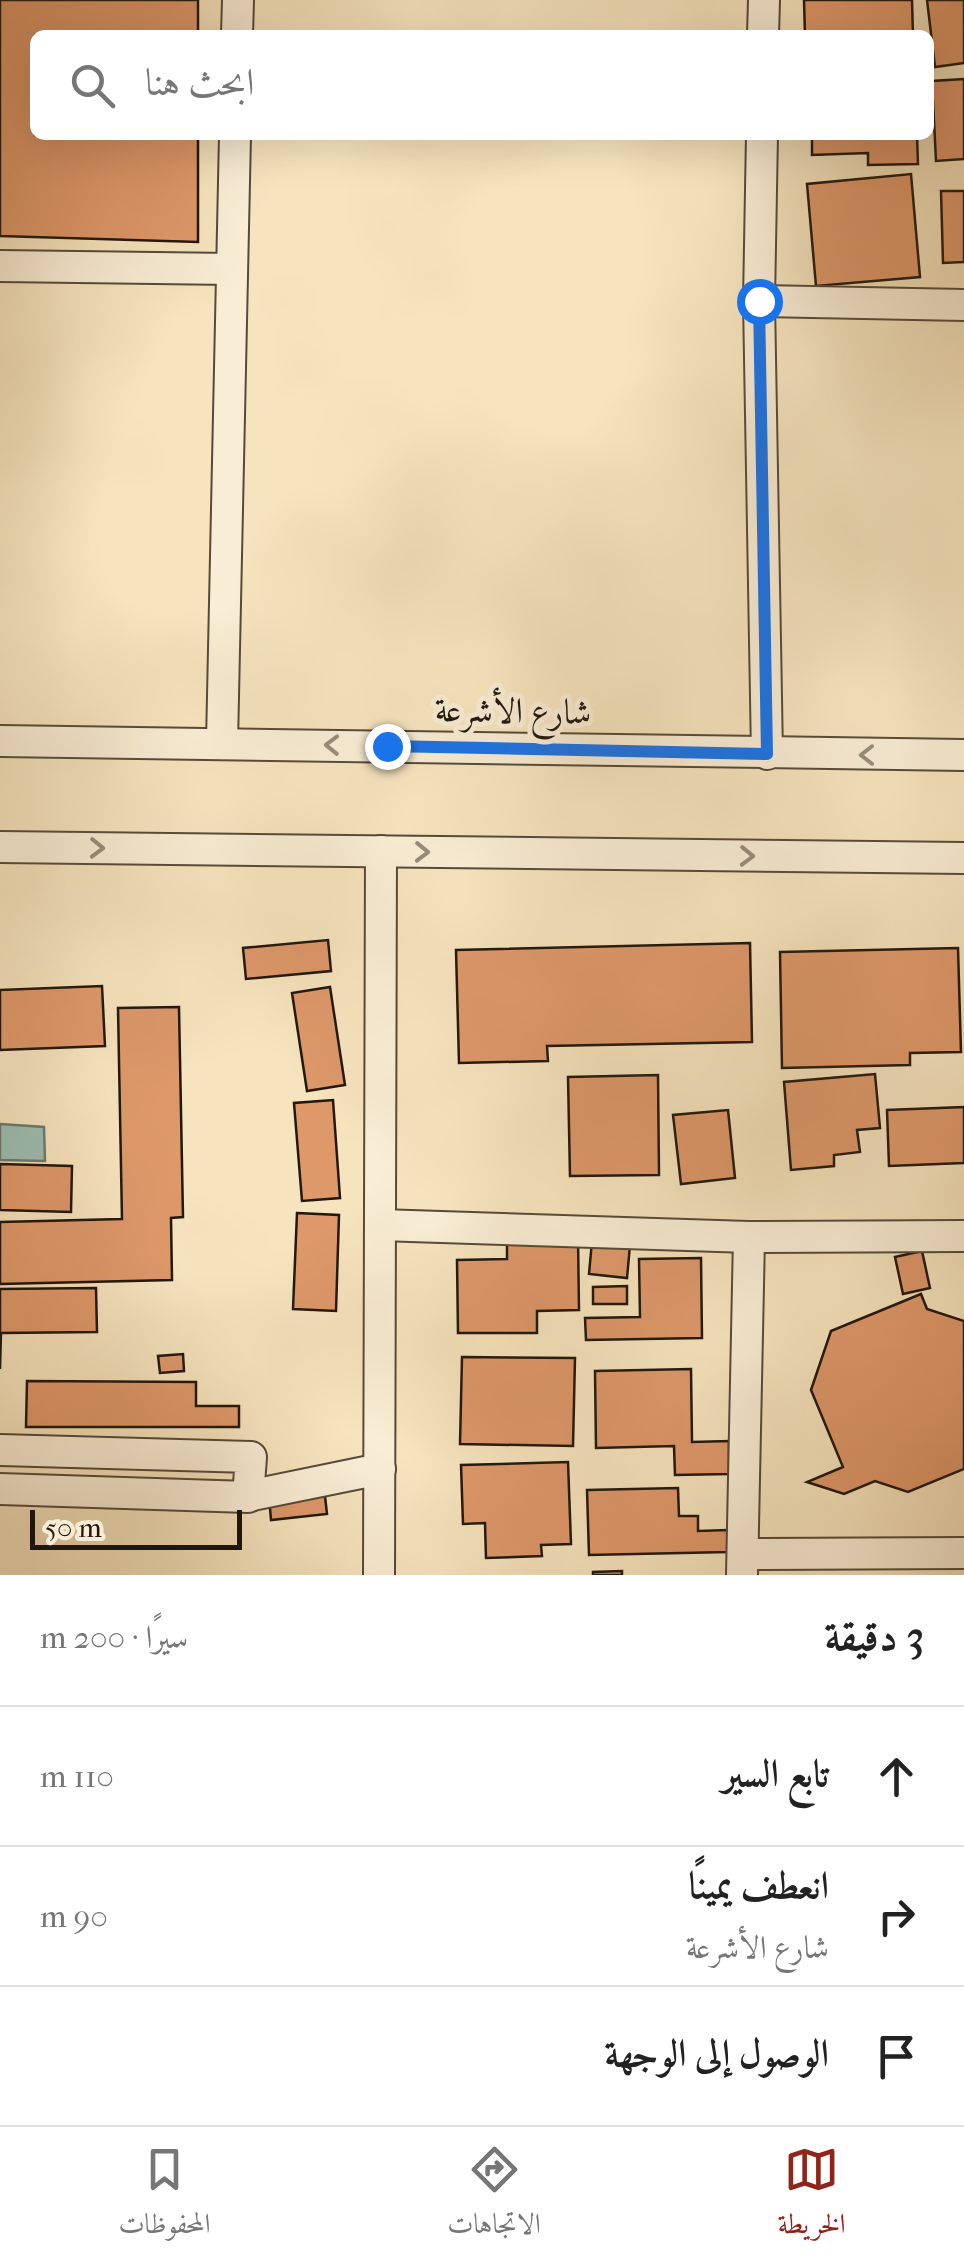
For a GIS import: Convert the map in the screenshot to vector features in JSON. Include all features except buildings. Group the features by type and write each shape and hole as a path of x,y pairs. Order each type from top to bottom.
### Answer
{"street":[{"path":"237,30 238,0"},
{"path":"764,0 764,30"},
{"path":"222,743 235,140"},
{"path":"762,140 759,301 767,754"},
{"path":"0,266 232,269"},
{"path":"759,301 964,305"},
{"name":"شارع الأشرعة","path":"0,741 964,755"},
{"path":"0,847 964,858"},
{"path":"379,1575 381,852"},
{"path":"380,1225 749,1236 964,1236"},
{"path":"749,1236 742,1564 964,1554"},
{"path":"0,1450 251,1456 248,1496"},
{"path":"0,1489 248,1496 380,1468"}],"water":[{"path":"0,1124 44,1127 45,1161 0,1160"}],"route":[{"path":"387,746 767,754 759,301"}]}
